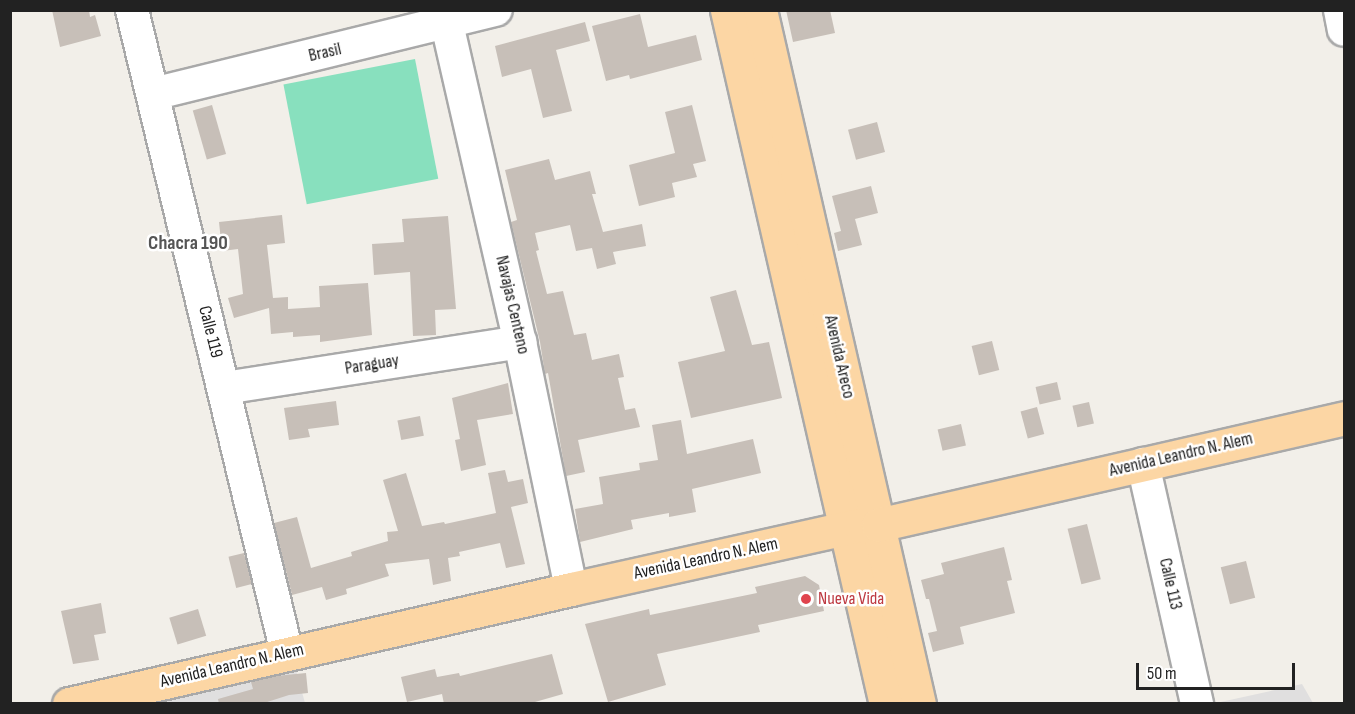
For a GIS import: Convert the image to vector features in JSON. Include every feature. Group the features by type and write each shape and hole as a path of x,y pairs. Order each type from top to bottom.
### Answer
{"main road":[{"name":"Avenida Areco","path":"727,10 886,704"},
{"name":"Avenida Areco","path":"760,10 919,704"},
{"name":"Avenida Leandro N. Alem","path":"69,704 571,588 860,525 878,525 1344,418"}],"street":[{"name":"Calle 119","path":"132,10 287,653"},
{"name":"Brasil","path":"153,94 447,24 496,10"},
{"path":"1340,10 1344,30"},
{"name":"Navajas Centeno","path":"447,24 520,342 571,588"},
{"name":"Paraguay","path":"224,388 520,342"},
{"name":"Calle 113","path":"1143,464 1197,704"}],"shaded area":[{"path":"291,652 305,703 42,704"},
{"path":"1302,684 1313,703 1216,703"}],"green space":[{"path":"415,59 438,179 307,204 283,85"}],"building":[{"path":"52,10 89,10 90,17 95,15 101,36 60,47"},
{"path":"786,10 830,10 835,33 793,42"},
{"path":"640,14 648,47 696,35 702,60 630,79 629,75 606,81 592,26"},
{"path":"585,22 590,41 556,50 572,111 543,118 531,69 502,77 495,46"},
{"path":"212,105 226,154 207,160 193,111"},
{"path":"692,105 706,161 693,164 697,177 672,183 675,197 639,206 629,165 675,153 665,112"},
{"path":"877,122 885,152 856,160 848,130"},
{"path":"549,159 555,180 590,171 596,194 592,194 603,232 642,224 646,246 613,252 616,264 597,269 592,248 576,251 570,225 535,233 539,250 536,251 547,294 563,291 574,335 586,333 592,360 619,354 624,377 618,378 625,410 635,408 640,427 578,440 585,472 566,476 548,373 545,374 540,342 511,222 517,220 505,170"},
{"path":"871,186 878,213 855,219 862,245 838,251 834,233 841,231 832,196"},
{"path":"282,215 285,243 267,245 273,298 288,297 288,309 320,307 319,286 368,283 372,335 320,342 320,335 293,337 293,332 271,334 269,308 234,318 228,298 243,294 238,249 222,251 219,222"},
{"path":"448,216 456,309 435,310 436,335 413,336 410,272 374,275 372,244 404,242 402,219"},
{"path":"736,290 752,345 769,342 782,398 691,418 678,362 725,351 710,297"},
{"path":"992,341 999,370 979,375 972,346"},
{"path":"1057,382 1061,400 1040,404 1036,387"},
{"path":"508,383 513,414 477,420 486,465 461,471 455,440 460,439 452,398"},
{"path":"336,401 339,425 308,429 310,437 289,440 284,408"},
{"path":"1089,402 1094,423 1077,427 1072,406"},
{"path":"1037,407 1044,434 1028,438 1021,411"},
{"path":"420,416 424,436 401,440 397,420"},
{"path":"681,420 687,454 753,439 761,473 692,489 696,512 669,517 669,513 631,520 633,529 580,542 575,509 603,504 599,477 640,470 639,463 658,460 652,425"},
{"path":"961,424 966,445 943,451 938,429"},
{"path":"505,470 508,482 523,479 528,503 511,507 525,564 506,568 500,543 459,552 460,556 448,558 451,581 433,585 429,559 385,564 389,576 346,589 347,594 326,600 322,587 292,595 274,523 297,517 311,568 352,556 351,552 388,541 387,532 398,531 383,480 406,473 422,526 444,522 445,524 496,513 488,473"},
{"path":"1087,524 1101,579 1081,584 1068,529"},
{"path":"1004,547 1012,580 1007,581 1015,613 960,627 964,644 933,652 928,633 937,631 929,599 926,599 921,580 944,574 941,563"},
{"path":"244,553 252,584 236,588 228,557"},
{"path":"1246,561 1255,598 1230,604 1221,567"},
{"path":"805,576 819,585 824,611 758,625 760,632 657,654 666,685 608,702 585,624 649,609 650,615 757,593 755,587"},
{"path":"101,603 106,633 94,635 99,660 73,664 61,611"},
{"path":"198,609 206,636 177,645 169,618"},
{"path":"552,654 563,694 528,704 444,704 442,694 407,702 401,677 435,669 437,677 459,673 460,676"},
{"path":"306,673 308,693 289,695 261,704 219,704 218,699 253,689 251,682 276,676"}],"place":[{"name":"Nueva Vida","path":"806,599"}],"district":[{"name":"Chacra 190","path":"188,243"}]}
